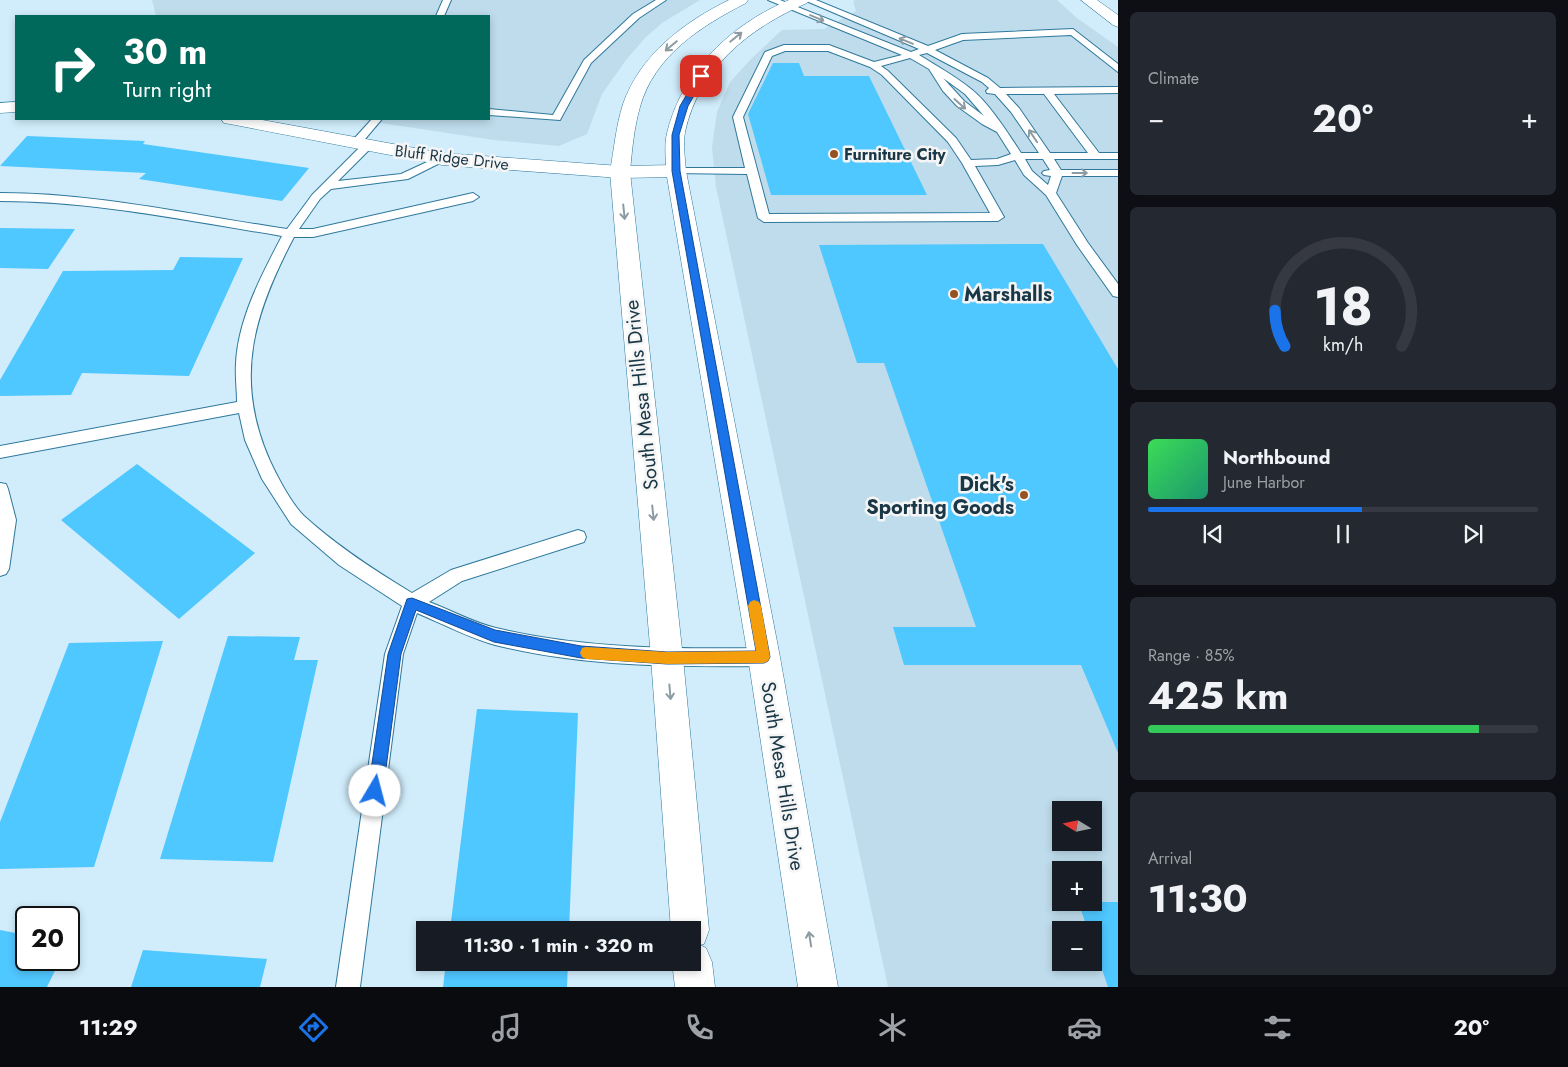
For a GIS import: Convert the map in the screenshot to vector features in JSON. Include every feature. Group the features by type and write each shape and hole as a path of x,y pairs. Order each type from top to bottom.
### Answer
{"street":[{"name":"South Mesa Hills Drive","path":"689,921 667,658 620,172 628,120 635,96 648,71 665,51 687,33 714,13 740,0"},
{"path":"1088,0 1118,22"},
{"name":"South Mesa Hills Drive","path":"792,1 750,25 728,43 708,65 684,106 676,135 676,171 764,657 818,987"},
{"path":"0,108 15,107"},
{"name":"Bluff Ridge Drive","path":"235,120 442,160 620,172 676,171"},
{"path":"693,971 695,987"}],"lane":[{"path":"440,15 447,0"},
{"path":"490,112 556,118 587,62 636,16 662,0"},
{"path":"792,1 927,49 985,80 1015,110 1058,173"},
{"path":"792,1 911,55 969,92 1003,133 1028,173 1050,193 1116,288"},
{"path":"873,65 911,55 952,40 974,36 1073,32 1118,69"},
{"path":"784,48 829,48 873,65 891,77 947,134 968,163 998,217 764,218 738,117 768,54 784,48"},
{"path":"930,66 956,102 1003,133"},
{"path":"1046,90 1096,156"},
{"path":"969,92 1118,90"},
{"path":"376,120 362,144 326,186 290,233 269,272 253,312 243,362 245,406 253,440 270,479 297,520 345,560 412,603 494,636 581,652 667,658 764,657"},
{"path":"968,163 998,162 1018,156 1118,156"},
{"path":"326,186 404,177 442,160"},
{"path":"998,162 1028,173 1118,173"},
{"path":"676,171 752,171"},
{"path":"1050,193 1058,173"},
{"path":"0,197 37,197 106,204 290,233 313,233 473,197"},
{"path":"0,452 245,406"},
{"path":"0,489 8,520 0,569"},
{"path":"348,987 394,654 412,603 457,575 578,537"}],"shaded area":[{"path":"152,0 700,0 662,23 645,38 626,60 602,94 587,134 559,146 494,140 361,120 490,120 490,15 156,15"},
{"path":"856,0 1057,0 1077,18 1118,47 1118,987 888,987 716,187 712,147 717,112 730,82 751,59 782,30 824,29 856,11 853,1"}],"building":[{"name":"Furniture City","path":"773,63 799,63 804,76 869,76 927,195 771,195 748,114"},
{"path":"27,136 145,141 143,144 309,168 282,201 139,179 146,173 0,166"},
{"path":"0,228 75,229 48,269 0,268"},
{"name":"Dick's Sporting Goods","path":"1043,244 1118,369 1118,753 1081,665 904,665 893,627 976,627 884,363 857,363 819,245"},
{"path":"180,257 243,258 189,376 82,373 71,395 0,396 0,380 63,271 173,270"},
{"path":"137,464 255,553 179,619 61,520"},
{"path":"228,636 300,637 294,660 318,660 273,862 160,859"},
{"path":"163,641 94,867 0,869 0,822 69,643"},
{"path":"477,709 578,713 569,921 451,921"},
{"path":"1102,902 1118,902 1118,987 1108,987 1102,969 1102,921 1085,921 1081,911 1102,911"},
{"path":"0,930 15,933 15,971 55,971 47,987 0,987"},
{"path":"143,950 267,959 260,987 131,987"},
{"path":"445,971 568,971 567,987 443,987"}],"slow traffic":[{"path":"586,653 667,658 764,657 754,606"}],"place":[{"name":"Furniture City","path":"834,154"},
{"name":"Marshalls","path":"954,294"},
{"name":"Dick's Sporting Goods","path":"1024,495"}],"route":[{"path":"375,791 394,654 412,603 494,636 581,652 667,658 764,657 676,171 676,135 684,106 701,76"}]}
